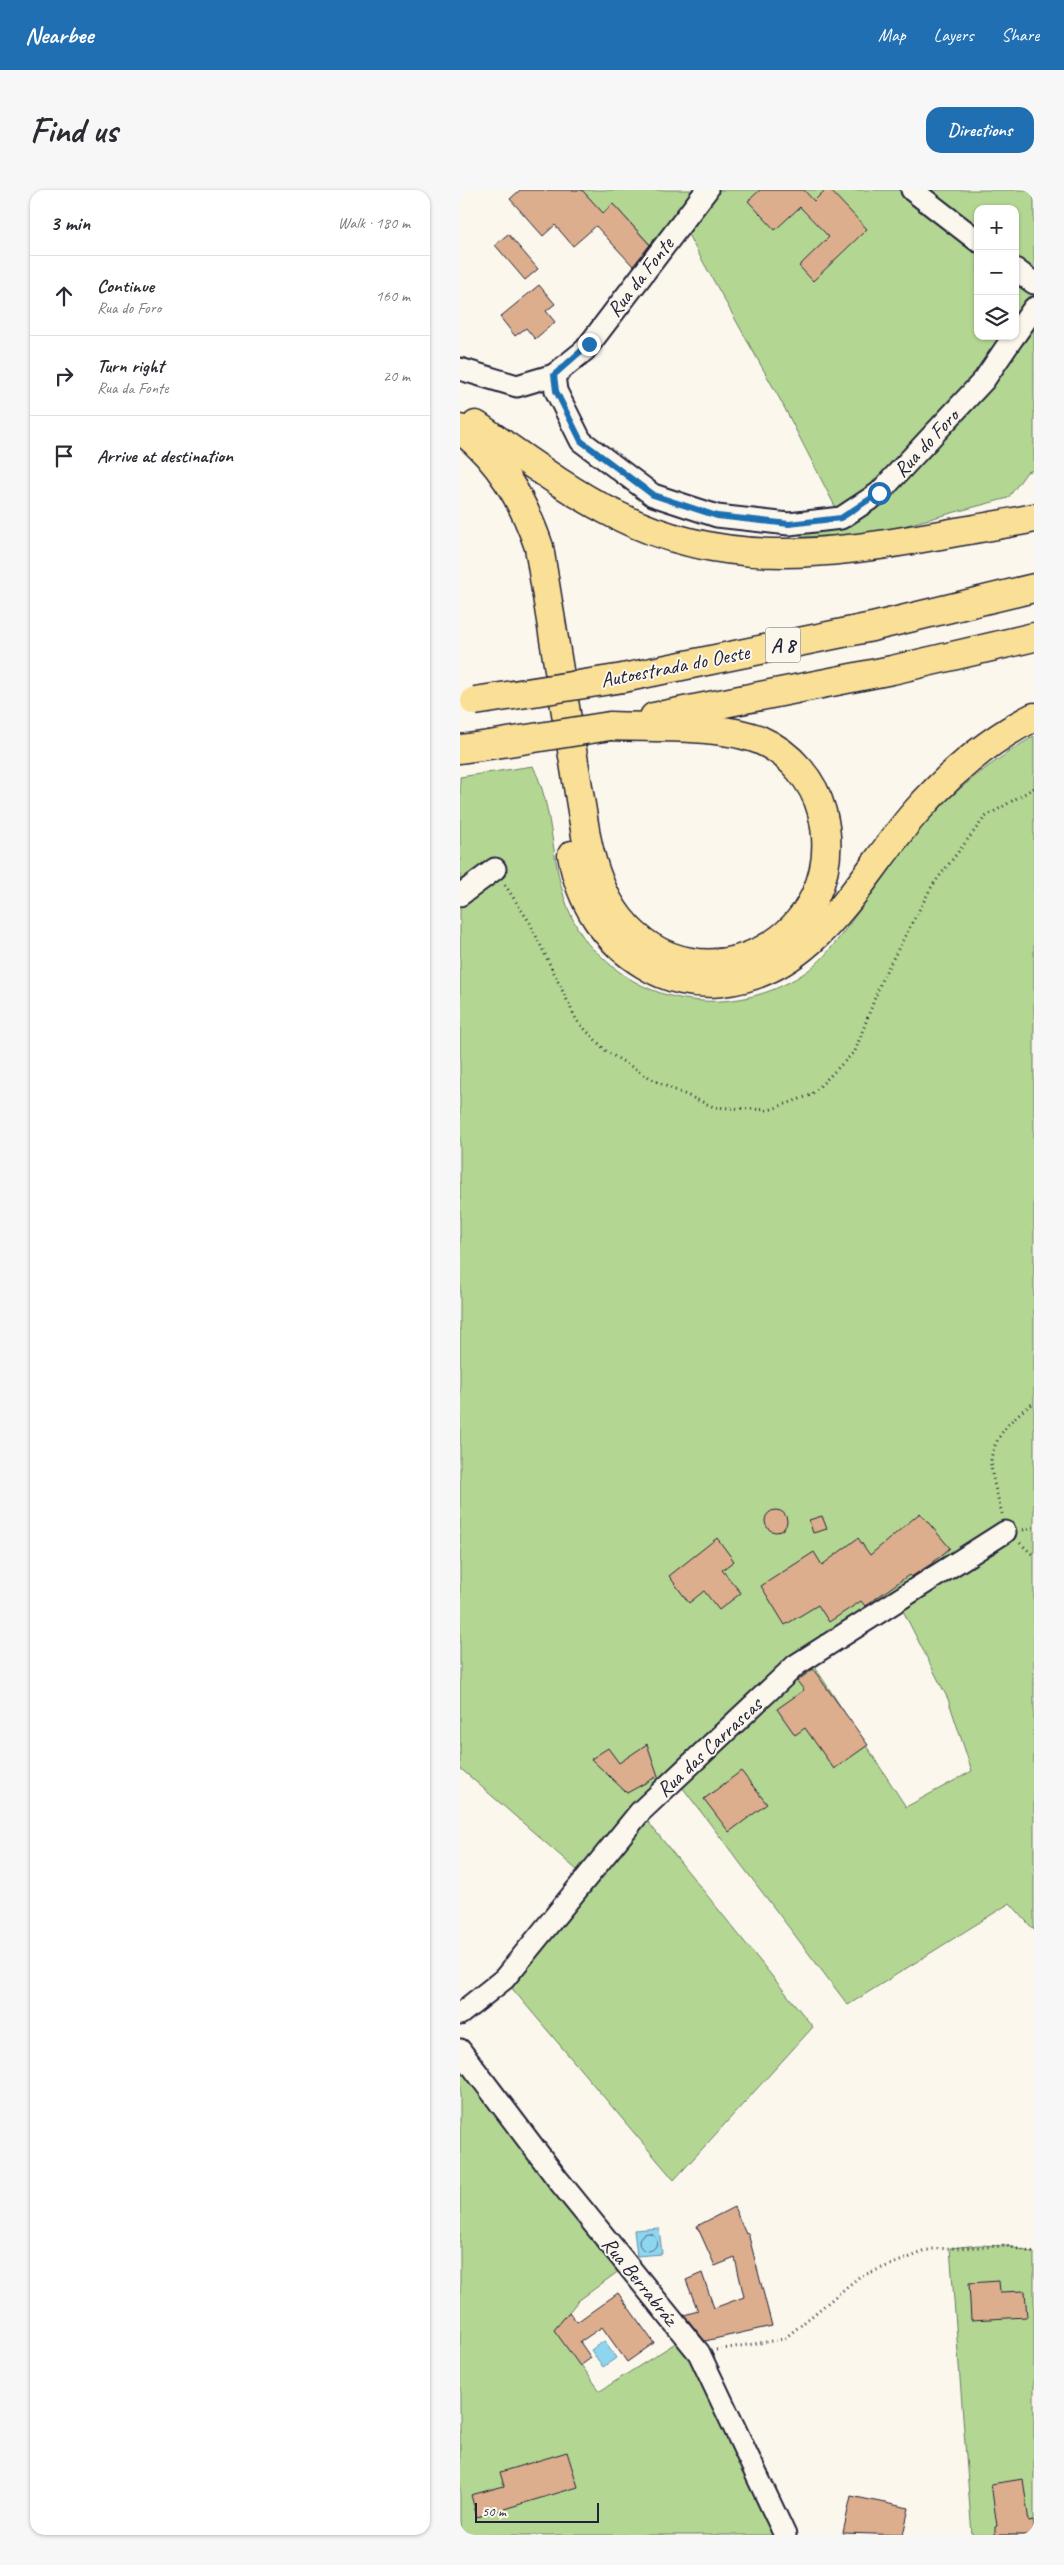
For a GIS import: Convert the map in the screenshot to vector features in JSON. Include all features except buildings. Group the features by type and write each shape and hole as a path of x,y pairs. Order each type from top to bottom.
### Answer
{"highway":[{"path":"460,415 555,479 609,511 643,527 705,545 777,554 826,553 872,548 1034,518"},
{"path":"460,429 487,452 503,471 530,520 539,547 590,858 607,901 620,920 652,947 690,962 734,961 757,953 782,938 811,905 826,867 827,840 820,803 810,783 779,751 761,740 736,732 610,726"},
{"path":"460,450 476,465 493,487 507,511 518,538 526,567 574,865 582,892 595,919 609,937 630,956 651,970 674,978 712,983 753,977 794,956 830,922 914,814 954,773 977,754 1034,718"},
{"name":"Autoestrada do Oeste","path":"468,702 623,678 872,627 1034,588"},
{"name":"A 8","path":"460,749 610,726 892,670 1034,637"}],"street":[{"name":"Rua da Fonte","path":"460,369 517,386 554,375 584,350 707,190"},
{"path":"912,190 974,238"},
{"path":"1019,272 1034,283"},
{"name":"Rua do Foro","path":"1019,329 1034,308"},
{"name":"Rua do Foro","path":"554,375 556,391 581,441 653,495 717,516 789,524 841,518 879,493 984,380 1012,340"},
{"path":"460,895 495,869"},
{"name":"Rua das Carrascas","path":"460,2014 504,1979 640,1812 796,1665 1005,1532"},
{"name":"Rua Berrabráz","path":"460,2050 559,2181 699,2353 785,2535"}],"path":[{"path":"1005,1532 990,1461 999,1436 1027,1407 1034,1403"},
{"path":"699,2353 784,2339 859,2277 931,2249 1007,2246 1034,2253"}],"green space":[{"path":"582,190 1034,190 1034,470 1027,472 1008,498 873,534 801,537 789,524 841,518 782,403 682,224 658,253 613,204 603,213"},
{"path":"1034,736 1034,1930 1010,1903 848,2005 676,1779 640,1812 813,2027 674,2180 504,1979 586,1878 460,1768 460,777 533,766 547,809 564,897 573,919 588,944 624,975 649,989 676,997 705,1001 734,1000 762,994 789,982 814,966 835,944 913,838 934,813 974,777","holes":["898,1601 948,1699 972,1771 906,1807 809,1658"]},
{"path":"460,2050 627,2265 578,2301 555,2329 600,2391 685,2337 785,2535 460,2535"},
{"path":"979,2245 1007,2246 1034,2253 1034,2535 972,2535 950,2248"}],"water":[{"path":"659,2228 662,2254 637,2256 634,2230"},
{"path":"604,2341 616,2358 603,2367 591,2350"}],"route":[{"path":"589,344 554,375 556,391 581,441 653,495 717,516 789,524 841,518 879,493"}]}
